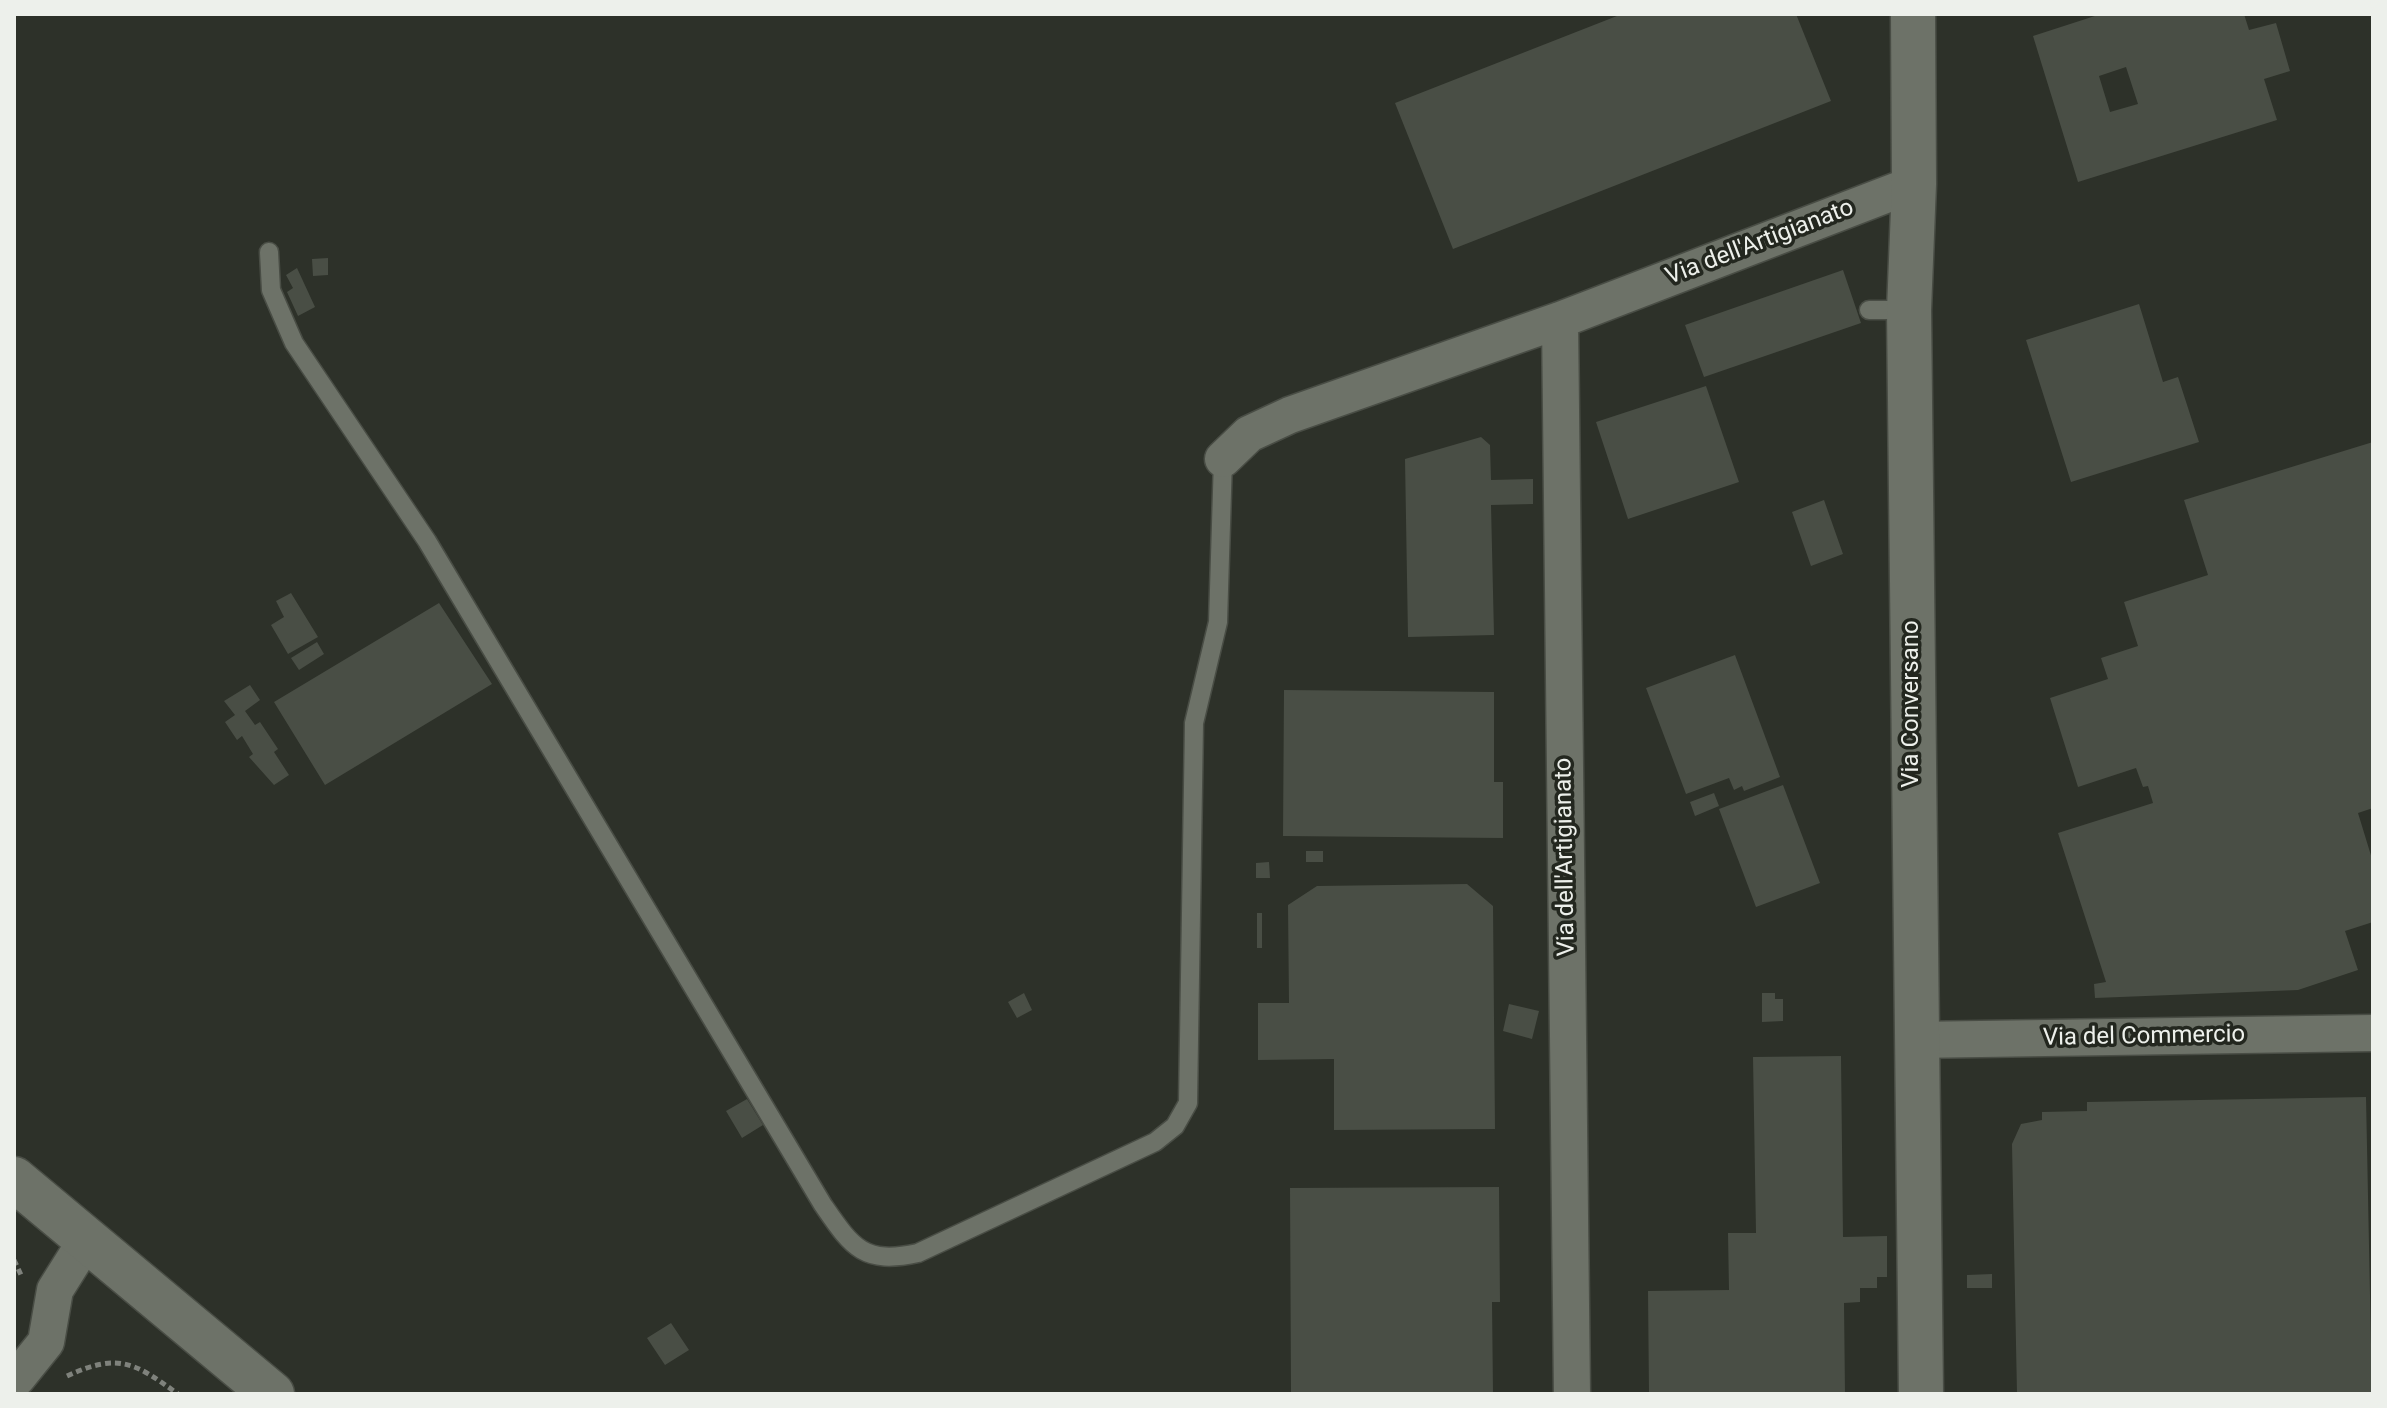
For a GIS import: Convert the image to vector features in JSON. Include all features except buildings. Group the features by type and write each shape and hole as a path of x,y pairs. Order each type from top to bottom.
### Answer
{"street":[{"name":"Via Conversano","path":"1913,14 1914,184 1889,310 1915,1040 1921,1394"},
{"name":"Via dell'Artigianato","path":"1223,459 1249,434 1290,415 1560,320 1914,184"},
{"name":"Via dell'Artigianato","path":"1560,320 1572,1394"},
{"name":"Via del Commercio","path":"1915,1040 2373,1033"},
{"path":"14,1179 272,1394"},
{"path":"17,1378 46,1342 55,1290 87,1239"}],"lane":[{"path":"269,252 271,290 294,343 427,541 823,1205 851,1245 870,1255 894,1258 918,1253 1155,1142 1175,1126 1188,1103 1194,723 1218,622 1223,459"}],"path":[{"path":"17,1378 35,1387 112,1362 135,1365 178,1394"}]}
